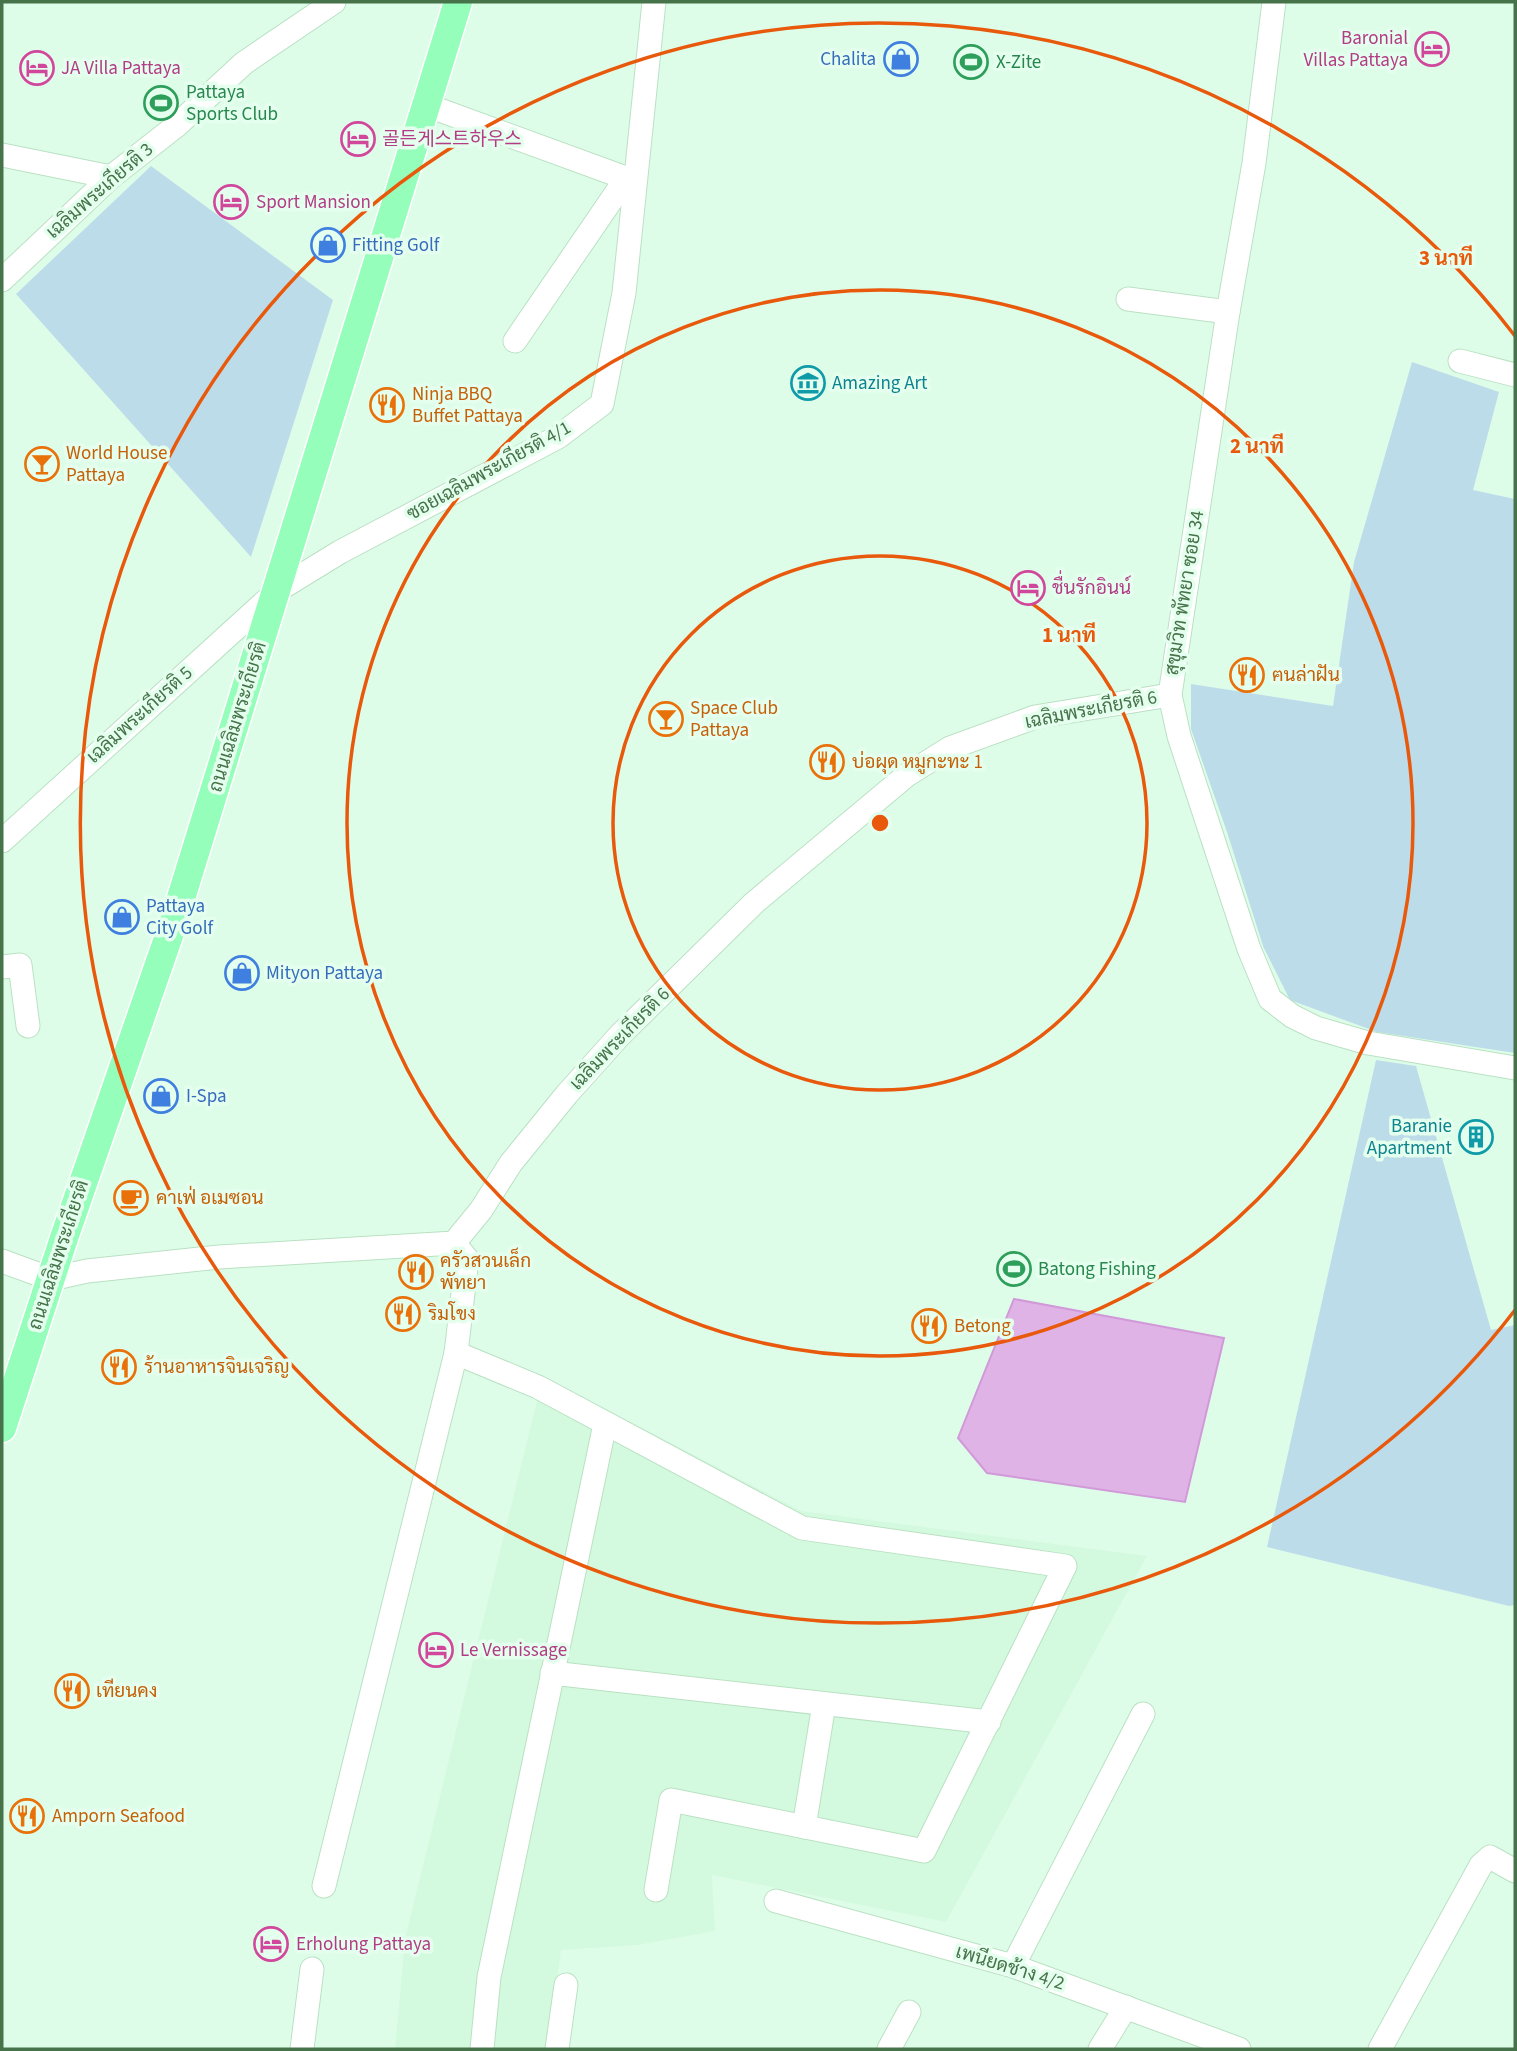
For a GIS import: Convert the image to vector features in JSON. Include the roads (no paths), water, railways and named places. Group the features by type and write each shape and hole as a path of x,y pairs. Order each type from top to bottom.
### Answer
{"main road":[{"name":"ถนนเฉลิมพระเกียรติ","path":"2,1428 173,924 458,2"}],"street":[{"name":"เฉลิมพระเกียรติ 3","path":"2,281 111,177 176,126 244,63 334,2"},
{"name":"ซอยเฉลิมพระเกียรติ 4/1","path":"278,590 340,552 558,437 602,404 624,293 629,181 654,2"},
{"name":"สุขุมวิท พัทยา ซอย 34","path":"1274,2 1254,163 1228,312 1170,695 1179,736 1241,924 1270,999 1292,1016 1316,1028 1355,1039 1515,1068"},
{"path":"426,105 629,181 515,341"},
{"path":"2,155 111,177"},
{"path":"1128,299 1228,312"},
{"path":"1460,361 1515,375"},
{"name":"เฉลิมพระเกียรติ 5","path":"2,841 278,590"},
{"name":"เฉลิมพระเกียรติ 6","path":"454,1242 481,1210 511,1163 620,1035 754,903 907,775 950,748 1035,717 1170,695"},
{"path":"2,967 20,965 28,1026"},
{"path":"2,1261 51,1279 87,1270 219,1256 454,1242 467,1259 456,1353 324,1886"},
{"path":"456,1353 538,1387 802,1528 1065,1566 924,1851 671,1800 656,1890"},
{"path":"482,2049 489,1977 605,1424"},
{"path":"551,1673 989,1722"},
{"path":"804,1827 824,1704"},
{"path":"1013,1966 1143,1714"},
{"path":"1380,2049 1481,1865 1490,1857 1515,1871"},
{"name":"เพนียดช้าง 4/2","path":"776,1901 1013,1966 1239,2049"},
{"path":"302,2049 312,1969"},
{"path":"557,2049 566,1985"},
{"path":"1100,2049 1126,2007"},
{"path":"889,2049 909,2012"}],"place":[{"name":"Baronial Villas Pattaya","path":"1432,49"},
{"name":"Chalita","path":"901,59"},
{"name":"X-Zite","path":"971,62"},
{"name":"JA Villa Pattaya","path":"37,68"},
{"name":"Pattaya Sports Club","path":"161,103"},
{"name":"골든게스트하우스","path":"358,139"},
{"name":"Sport Mansion","path":"231,202"},
{"name":"Fitting Golf","path":"328,245"},
{"name":"Amazing Art","path":"808,383"},
{"name":"Ninja BBQ Buffet Pattaya","path":"387,405"},
{"name":"World House Pattaya","path":"42,464"},
{"name":"ชื่นรักอินน์","path":"1028,588"},
{"name":"ฅนล่าฝัน","path":"1247,675"},
{"name":"Space Club Pattaya","path":"666,719"},
{"name":"บ่อผุด หมูกะทะ 1","path":"827,762"},
{"name":"Pattaya City Golf","path":"122,917"},
{"name":"Mityon Pattaya","path":"242,973"},
{"name":"I-Spa","path":"161,1096"},
{"name":"Baranie Apartment","path":"1476,1137"},
{"name":"คาเฟ่ อเมซอน","path":"131,1198"},
{"name":"Batong Fishing","path":"1014,1269"},
{"name":"ครัวสวนเล็ก พัทยา","path":"416,1272"},
{"name":"ริมโขง","path":"403,1314"},
{"name":"Betong","path":"929,1326"},
{"name":"ร้านอาหารจินเจริญ","path":"119,1367"},
{"name":"Le Vernissage","path":"436,1650"},
{"name":"เทียนคง","path":"72,1691"},
{"name":"Amporn Seafood","path":"27,1816"},
{"name":"Erholung Pattaya","path":"271,1944"}]}
